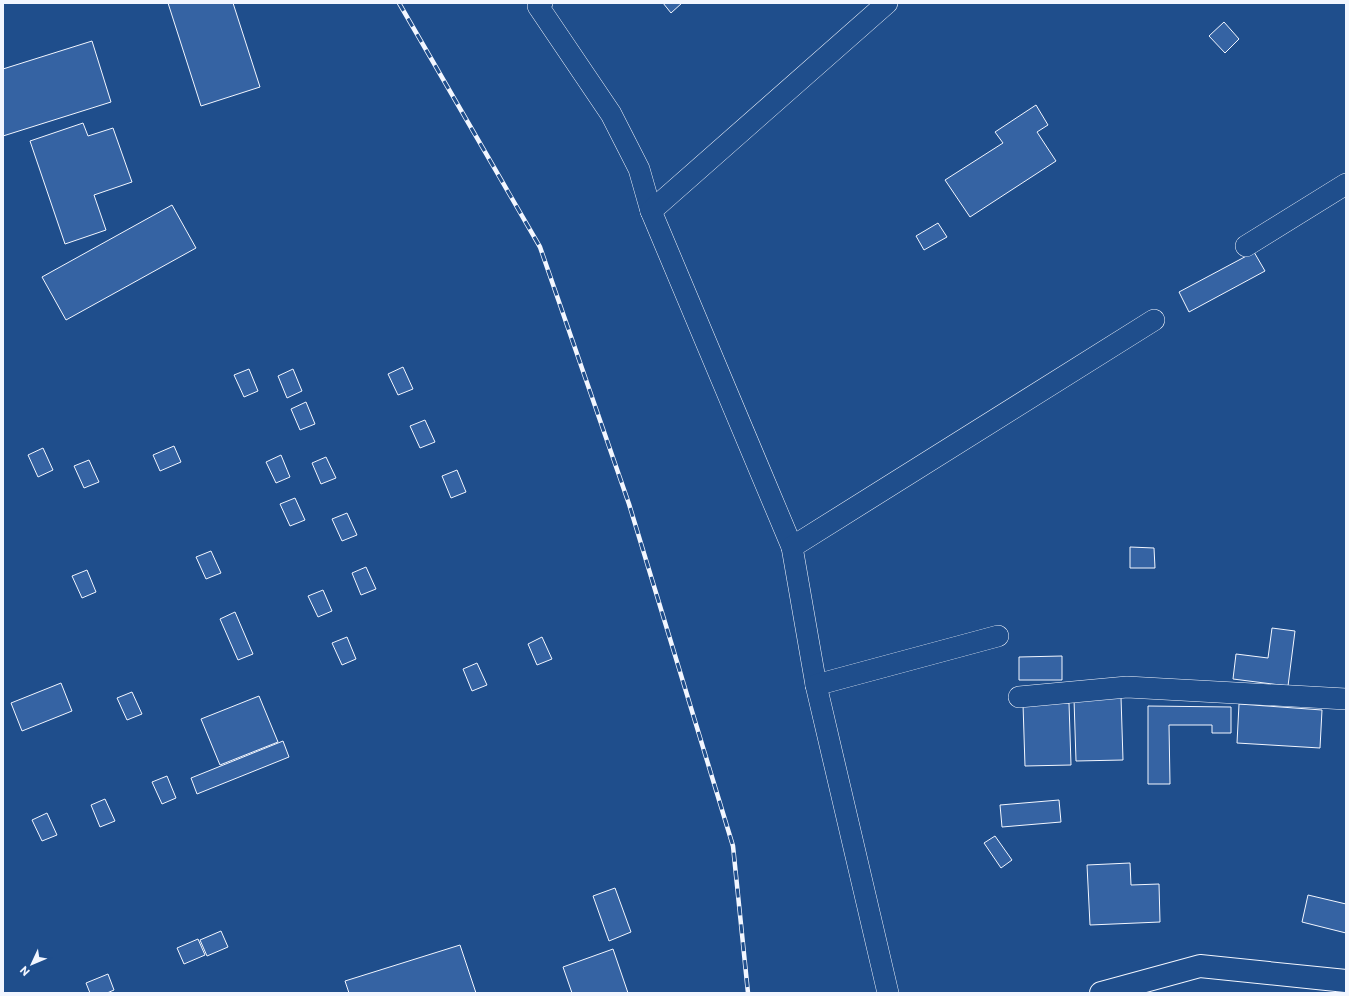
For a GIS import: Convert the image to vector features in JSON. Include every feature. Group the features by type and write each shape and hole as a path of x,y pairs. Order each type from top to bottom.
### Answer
{"street":[{"path":"542,3 538,6 611,114 639,168 651,211 792,546 816,685 888,993"},
{"path":"651,211 887,3"},
{"path":"1246,246 1346,184"},
{"path":"792,546 1154,320"},
{"path":"816,685 998,636"},
{"path":"1020,697 1127,687 1346,699"},
{"path":"1101,993 1200,966 1346,981"}],"building":[{"path":"168,3 233,3 260,87 201,106"},
{"path":"663,3 682,3 671,13"},
{"path":"1224,22 1239,39 1225,53 1209,36"},
{"path":"92,41 111,102 3,136 3,69"},
{"path":"1036,105 1048,125 1037,132 1056,161 970,217 945,180 1003,143 995,132"},
{"path":"83,123 88,136 113,128 132,182 94,195 106,230 65,244 30,141"},
{"path":"172,205 196,248 66,320 42,277"},
{"path":"938,223 947,237 924,250 916,236"},
{"path":"1254,252 1265,271 1189,312 1179,292"},
{"path":"403,367 413,389 398,395 388,374"},
{"path":"249,369 258,391 244,397 234,375"},
{"path":"293,369 302,391 287,398 278,376"},
{"path":"306,402 315,424 300,430 291,409"},
{"path":"425,420 435,442 420,448 410,426"},
{"path":"174,446 181,462 160,471 153,455"},
{"path":"43,448 53,470 38,477 28,455"},
{"path":"281,455 290,477 276,483 266,462"},
{"path":"326,457 336,478 321,484 312,463"},
{"path":"89,460 99,482 84,488 74,466"},
{"path":"457,470 466,492 451,498 442,476"},
{"path":"295,498 305,520 290,526 280,504"},
{"path":"347,513 357,535 342,541 332,519"},
{"path":"1130,547 1154,548 1155,568 1130,568"},
{"path":"211,551 221,573 206,579 196,557"},
{"path":"366,567 376,589 361,595 352,573"},
{"path":"87,570 96,592 82,598 72,576"},
{"path":"323,590 332,611 318,617 308,596"},
{"path":"235,612 253,654 238,660 220,619"},
{"path":"1272,628 1295,631 1288,686 1233,679 1236,654 1268,658"},
{"path":"347,637 356,659 342,665 332,643"},
{"path":"542,637 552,659 537,665 528,644"},
{"path":"1062,656 1062,680 1019,680 1019,657"},
{"path":"477,663 487,685 472,691 463,669"},
{"path":"61,683 72,711 22,731 11,703"},
{"path":"132,692 142,714 127,720 117,698"},
{"path":"259,696 278,742 220,765 201,719"},
{"path":"1121,697 1123,760 1076,761 1074,699"},
{"path":"1069,703 1071,765 1025,766 1023,704"},
{"path":"1239,704 1322,710 1320,748 1237,743"},
{"path":"1148,706 1231,707 1231,733 1212,733 1212,725 1169,725 1170,784 1148,784"},
{"path":"283,741 289,757 197,794 191,778"},
{"path":"167,776 176,798 162,804 152,782"},
{"path":"105,799 115,821 100,827 91,805"},
{"path":"1059,800 1061,822 1002,827 1000,805"},
{"path":"47,813 57,835 42,841 32,820"},
{"path":"995,836 1012,860 1001,868 984,843"},
{"path":"1130,863 1131,885 1159,884 1160,922 1090,925 1087,865"},
{"path":"615,888 631,932 609,941 593,896"},
{"path":"1308,895 1346,904 1346,933 1302,922"},
{"path":"221,931 228,947 207,956 200,940"},
{"path":"198,939 205,955 184,964 177,948"},
{"path":"460,945 476,993 349,993 345,981"},
{"path":"613,949 628,993 572,993 563,967"},
{"path":"108,974 114,990 107,993 90,993 86,983"}],"railway":[{"path":"399,3 540,247 629,504 733,846 748,993"}]}
